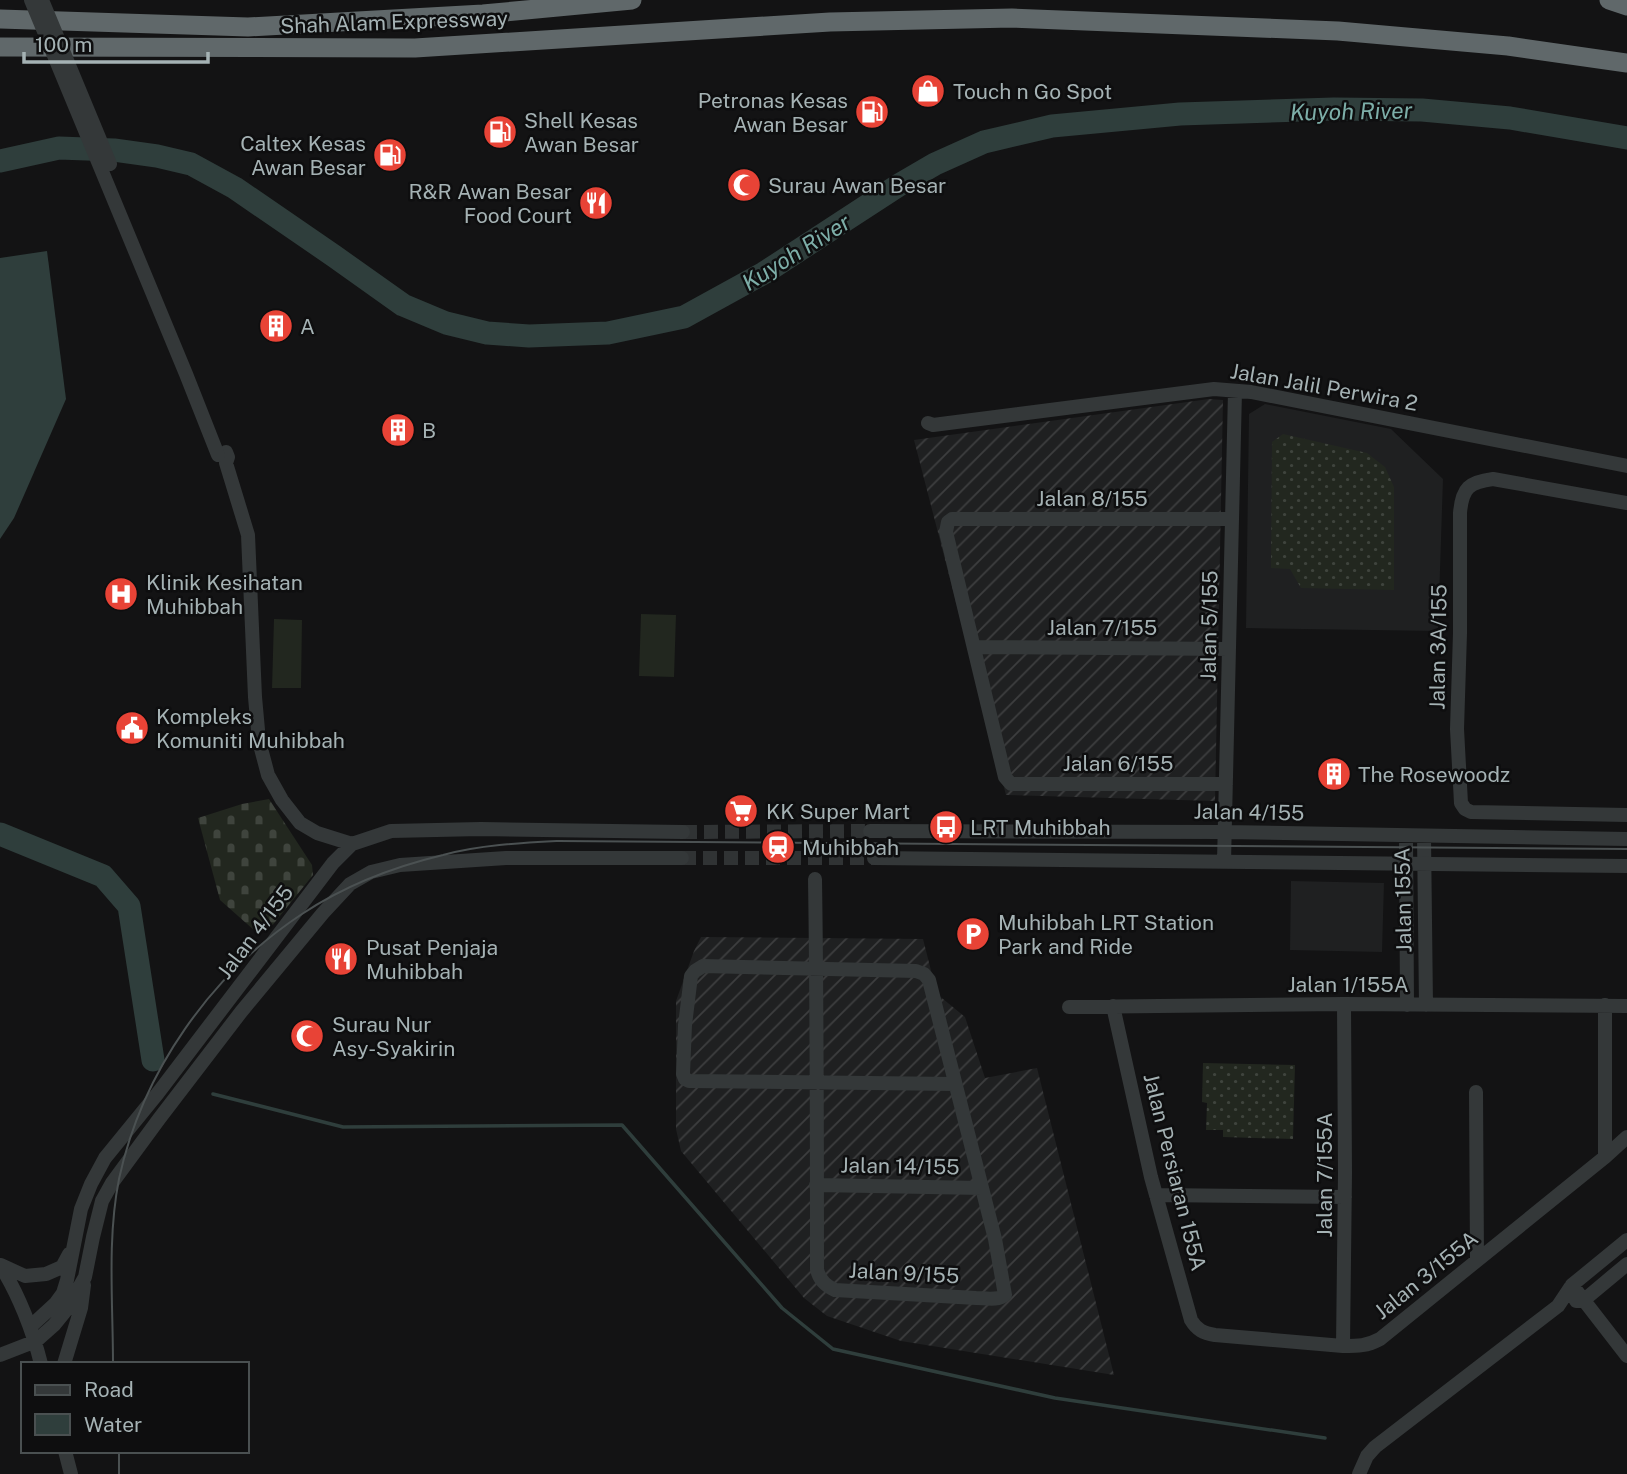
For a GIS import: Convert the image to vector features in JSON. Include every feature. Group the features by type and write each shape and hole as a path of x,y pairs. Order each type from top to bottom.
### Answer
{"highway":[{"name":"Shah Alam Expressway","path":"0,19 248,27 482,14 632,0"},
{"path":"1609,0 1627,6"},
{"name":"Shah Alam Expressway","path":"0,47 415,48 830,22 1012,18 1338,31 1508,46 1627,63"}],"street":[{"path":"31,0 223,457"},
{"path":"42,0 223,457 248,535 255,697 259,741 268,775 282,800 300,823 317,833 352,844"},
{"name":"Jalan Jalil Perwira 2","path":"928,423 933,425 1214,389 1265,394 1627,466"},
{"name":"Jalan 5/155","path":"1224,862 1235,391"},
{"name":"Jalan 3A/155","path":"1627,503 1493,479 1478,481 1466,488 1461,498 1460,513 1457,729 1461,803 1465,809 1471,812 1627,815"},
{"name":"Jalan 8/155","path":"974,647 946,532 948,522 952,519 1232,519"},
{"name":"Jalan 7/155","path":"974,647 1229,649"},
{"name":"Jalan 6/155","path":"974,647 1005,777 1011,784 1226,784"},
{"name":"Jalan 4/155","path":"33,1334 63,1293 81,1209 105,1158 166,1083 333,863 352,844 391,831 481,829 683,832"},
{"name":"Jalan 4/155","path":"870,831 1225,832 1627,839"},
{"name":"Jalan 155A","path":"1406,836 1407,1005"},
{"name":"Jalan 155A","path":"1424,836 1426,1005"},
{"name":"Jalan 4/155","path":"33,1334 54,1325 67,1309 85,1277 102,1201 112,1184 241,1012 323,912 350,884 371,872 400,865 506,858 682,858"},
{"path":"874,858 1627,866"},
{"name":"Jalan 9/155","path":"815,879 817,1269 821,1280 835,1290 1003,1297 1006,1292 995,1239 932,987 924,974 916,971 816,969"},
{"path":"816,969 703,966 695,971 689,984 685,1026 682,1074 685,1079 955,1084"},
{"name":"Jalan 1/155A","path":"1069,1007 1344,1004 1627,1006"},
{"name":"Jalan 7/155A","path":"1343,1346 1344,1004"},
{"name":"Jalan Persiaran 155A","path":"1112,1006 1156,1195 1191,1320 1203,1333 1214,1335"},
{"path":"1605,1006 1605,1157"},
{"path":"1476,1091 1477,1260"},
{"name":"Jalan 3/155A","path":"1214,1335 1343,1346 1371,1344 1627,1137"},
{"name":"Jalan 14/155","path":"816,1185 982,1188"},
{"path":"1156,1195 1345,1197"},
{"path":"1359,1474 1367,1456 1376,1447 1558,1306 1572,1285 1627,1240"},
{"path":"1,1265 25,1276 46,1274 62,1267 73,1247"},
{"path":"1558,1306 1584,1300 1627,1264"},
{"path":"1,1265 33,1334 40,1362"},
{"path":"65,1362 81,1308 85,1277"},
{"path":"1572,1285 1627,1356"},
{"path":"0,1355 33,1334"},
{"path":"66,1453 71,1474"}],"shaded area":[{"path":"1209,399 1223,400 1215,801 1006,795 914,440"},
{"path":"1265,404 1391,429 1443,479 1438,631 1246,628 1249,414"},
{"path":"1291,881 1384,883 1382,952 1290,950"},
{"path":"701,937 923,939 937,994 965,1017 985,1078 1037,1068 1114,1375 901,1341 827,1316 804,1298 681,1151 676,1129 676,1001"}],"green space":[{"path":"1283,434 1367,453 1385,467 1394,487 1394,590 1301,588 1290,569 1271,568 1272,442"},
{"path":"641,614 676,615 674,677 639,676"},
{"path":"274,619 302,620 301,688 272,688"},
{"path":"269,799 312,865 313,875 271,927 255,931 220,900 198,818 242,804"},
{"path":"1203,1063 1295,1065 1293,1139 1223,1137 1223,1130 1206,1130 1207,1103 1202,1102"}],"water":[{"path":"47,251 66,399 14,518 0,539 0,258"}],"waterway":[{"name":"Kuyoh River","path":"0,161 59,148 114,150 191,164 235,188 403,305 446,323 487,333 529,336 608,333 684,317 764,273 935,164 984,142 1052,126 1180,114 1334,109 1422,110 1510,118 1627,138"},
{"path":"0,834 103,876 129,906 153,1060"},
{"path":"213,1094 343,1127 622,1125 782,1308 833,1349 1055,1398 1325,1438"}],"tunnel":[{"path":"683,832 870,831"},
{"path":"682,858 874,858"}],"tram line":[{"path":"113,1362 112,1248 115,1202 130,1139 144,1101 163,1064 210,996 269,938 318,904 387,872 471,849 558,841 1627,849"},
{"path":"119,1453 119,1474"}],"place":[{"name":"Touch n Go Spot","path":"928,91"},
{"name":"Petronas Kesas Awan Besar","path":"872,112"},
{"name":"Shell Kesas Awan Besar","path":"500,132"},
{"name":"Caltex Kesas Awan Besar","path":"390,155"},
{"name":"Surau Awan Besar","path":"744,185"},
{"name":"R&R Awan Besar Food Court","path":"596,203"},
{"name":"A","path":"276,326"},
{"name":"B","path":"398,430"},
{"name":"Klinik Kesihatan Muhibbah","path":"121,594"},
{"name":"Kompleks Komuniti Muhibbah","path":"132,728"},
{"name":"The Rosewoodz","path":"1334,774"},
{"name":"KK Super Mart","path":"741,811"},
{"name":"LRT Muhibbah","path":"946,827"},
{"name":"Muhibbah","path":"778,847"},
{"name":"Muhibbah LRT Station Park and Ride","path":"973,934"},
{"name":"Pusat Penjaja Muhibbah","path":"341,959"},
{"name":"Surau Nur Asy-Syakirin","path":"307,1036"}]}
